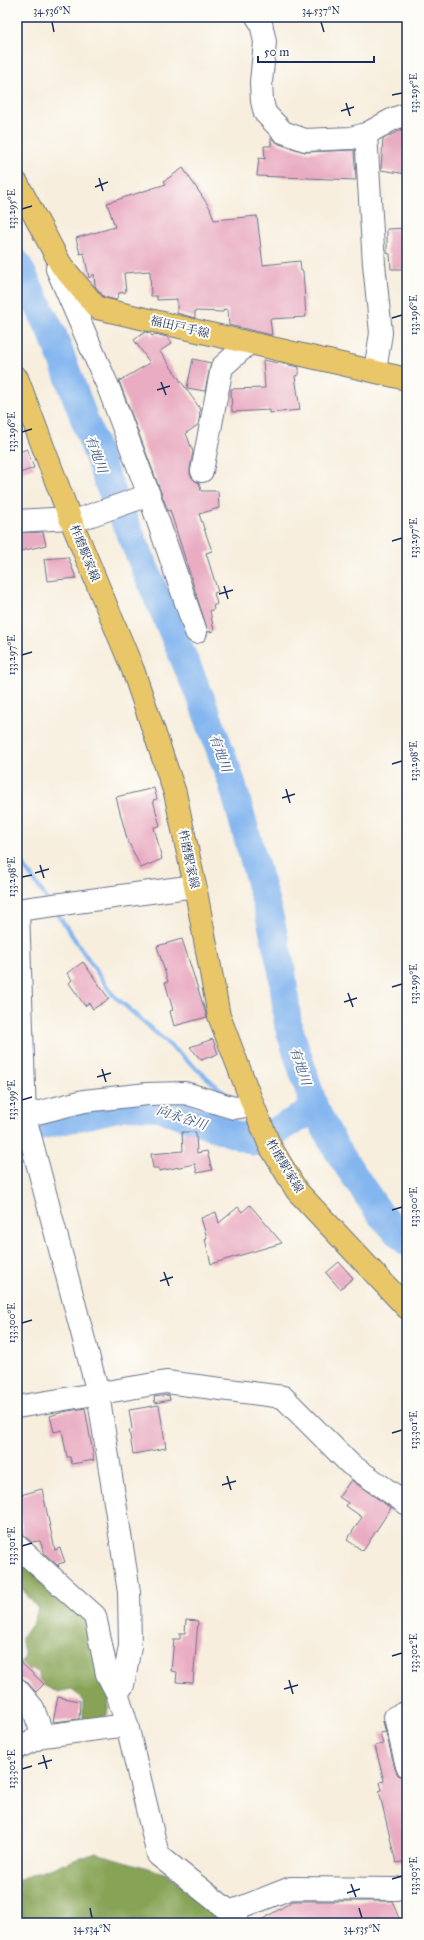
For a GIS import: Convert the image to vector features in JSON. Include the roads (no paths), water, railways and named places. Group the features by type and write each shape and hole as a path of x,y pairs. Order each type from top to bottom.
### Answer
{"main road":[{"name":"福田戸手線","path":"17,183 61,265 97,308 407,379"},
{"name":"柞磨駅家線","path":"17,378 25,416 75,518 136,678 175,793 195,886 219,1016 253,1105 267,1138 297,1191 407,1308"}],"street":[{"path":"257,17 261,23 265,42 261,82 262,101 265,113 283,132 305,140 351,138 366,134 393,119 407,114"},
{"path":"366,134 374,264 381,333 374,371"},
{"path":"61,265 57,270 110,389 149,495 196,632"},
{"path":"202,471 227,338"},
{"path":"222,367 249,343"},
{"path":"17,521 75,518 149,495"},
{"path":"117,1693 123,1685 130,1646 129,1592 98,1393 31,1140 21,1118 17,910 195,886"},
{"path":"21,1118 84,1101 147,1094 185,1093 234,1108 253,1105"},
{"path":"17,1407 166,1382 283,1397 350,1464 407,1503"},
{"path":"17,1546 95,1616 108,1674 117,1693 127,1725 158,1855 234,1917 291,1888 403,1894"},
{"path":"17,1689 33,1708 43,1736"},
{"path":"407,1712 395,1717 407,1766"},
{"path":"17,1748 43,1736 127,1725"}],"waterway":[{"name":"有地川","path":"17,263 53,335 107,480 202,701 232,783 270,918 282,971 288,1025 315,1109 337,1150 380,1214 407,1242"},
{"path":"17,856 47,899"},
{"path":"56,912 112,994 230,1098"},
{"name":"向永谷川","path":"17,1131 126,1106 159,1107 256,1142 315,1109"},
{"path":"230,1133 234,1121"}]}
